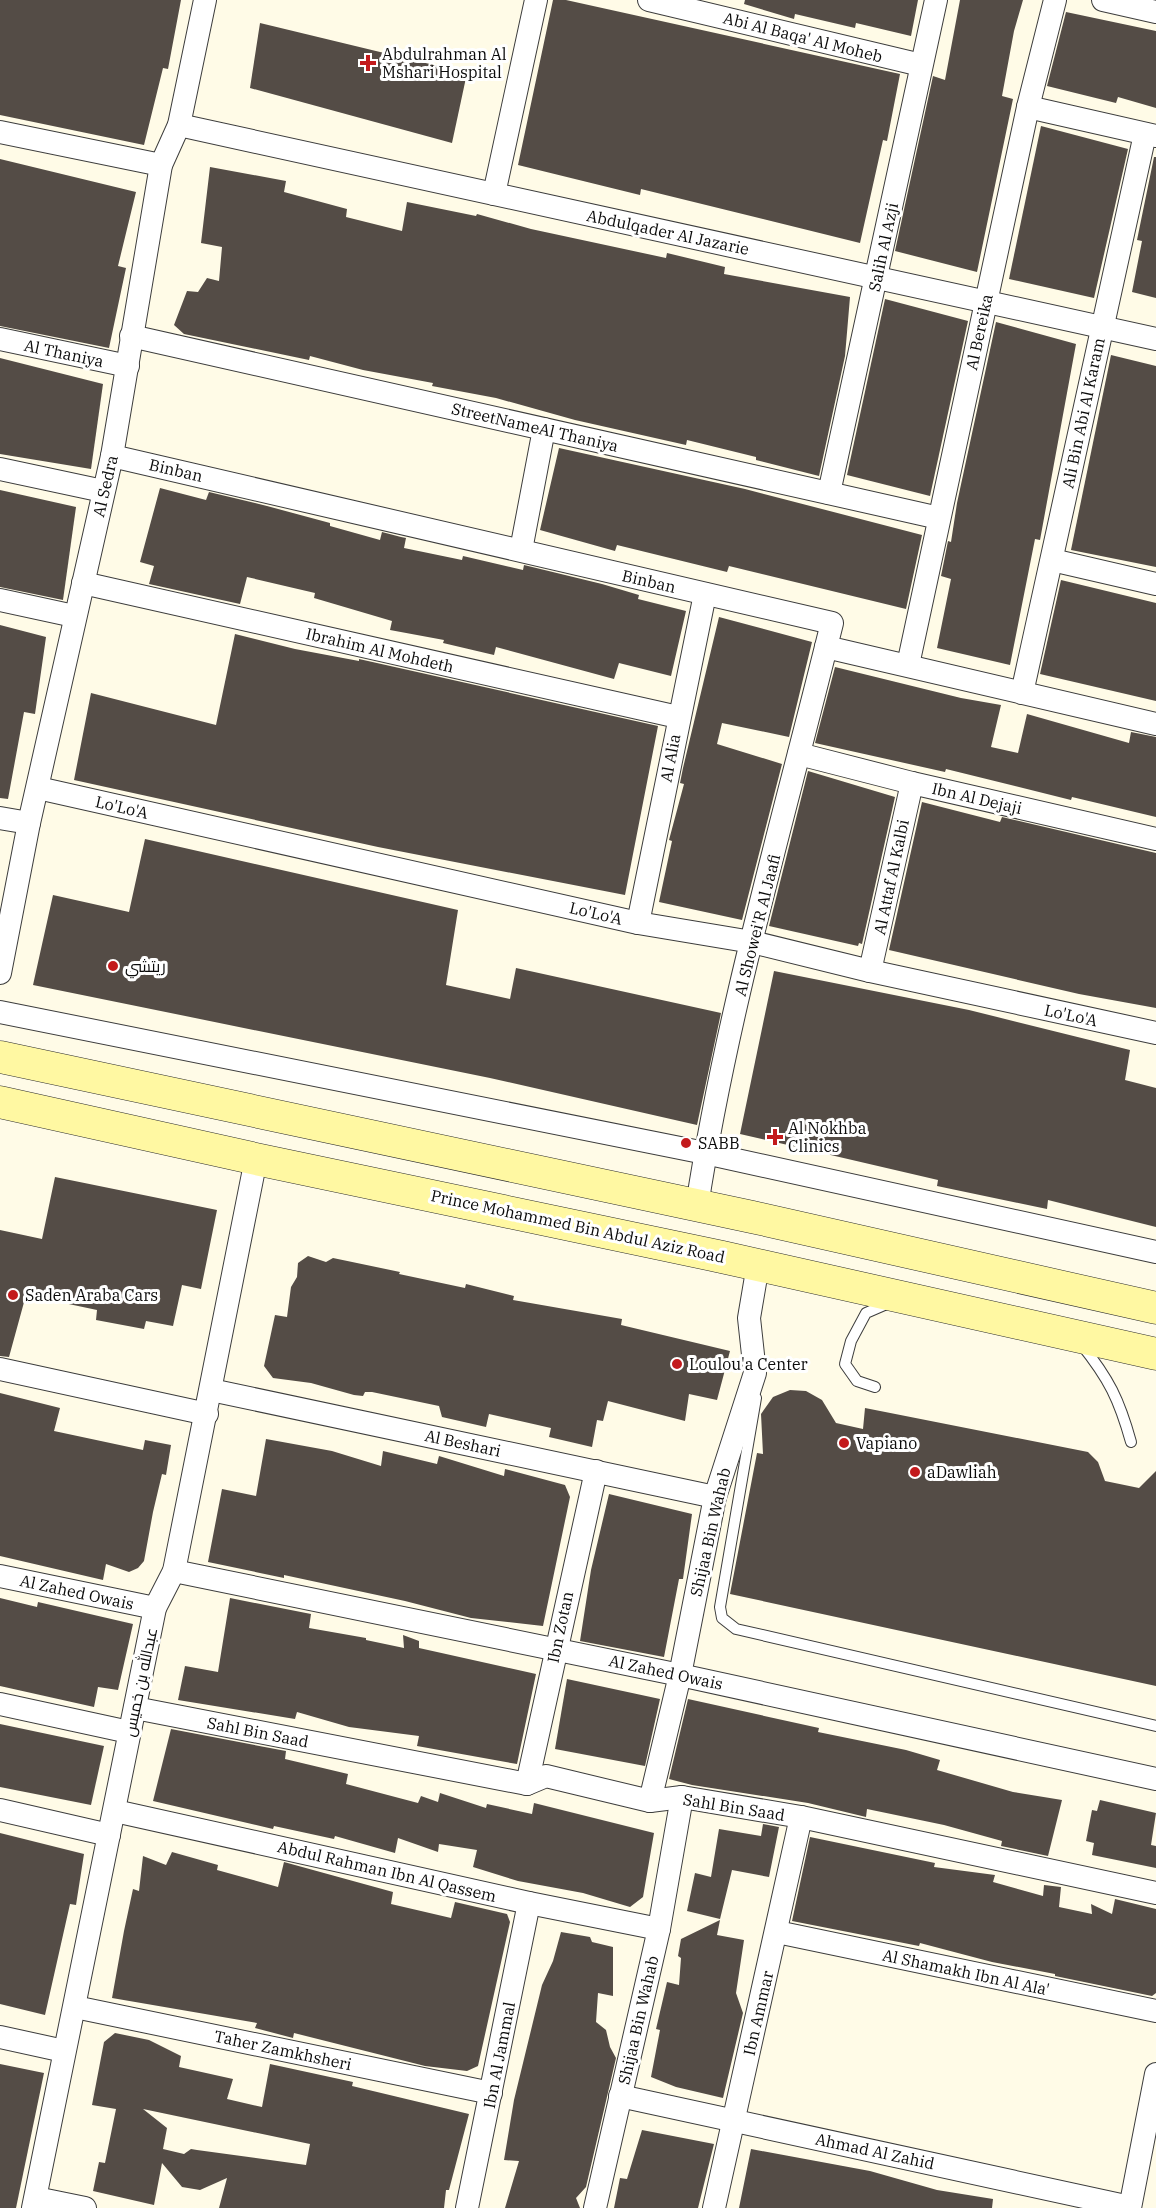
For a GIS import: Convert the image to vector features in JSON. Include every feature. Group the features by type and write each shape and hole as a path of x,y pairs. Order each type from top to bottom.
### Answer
{"main road":[{"path":"0,1057 697,1206 1156,1308"},
{"name":"Prince Mohammed Bin Abdul Aziz Road","path":"0,1102 256,1159 758,1265 1156,1354"},
{"path":"593,1230 640,1224 715,1237 724,1234 726,1226 723,1221 708,1215 697,1206"}],"street":[{"name":"Al Sedra","path":"0,973 29,824 74,616 112,456 160,165 179,125 205,0"},
{"path":"494,194 536,0"},
{"name":"Abi Al Baqa' Al Moheb","path":"649,0 921,65"},
{"name":"Salih Al Azji","path":"829,493 936,0"},
{"path":"1103,0 1156,12"},
{"name":"Al Bereika","path":"908,665 1028,107 1060,2"},
{"path":"1028,107 1151,135"},
{"name":"Abdulqader Al Jazarie","path":"179,125 1156,339"},
{"path":"0,132 160,165"},
{"name":"Ali Bin Abi Al Karam","path":"1022,693 1101,326 1151,135"},
{"name":"StreetNameAl Thaniya","path":"130,336 939,518"},
{"name":"Al Thaniya","path":"0,339 128,366"},
{"path":"521,550 543,429"},
{"name":"Binban","path":"112,456 832,623 826,647"},
{"path":"0,469 103,491"},
{"path":"1052,560 1156,584"},
{"name":"Ibrahim Al Mohdeth","path":"83,583 678,717"},
{"name":"Al Alia","path":"638,923 678,717 705,594"},
{"path":"0,600 74,616"},
{"path":"826,647 1156,724"},
{"name":"Al Showei'R Al Jaafi","path":"697,1206 705,1153 752,942 826,647"},
{"name":"Ibn Al Dejaji","path":"799,754 912,783 1156,839"},
{"name":"Al Attaf Al Kalbi","path":"870,971 912,783"},
{"name":"Lo'Lo'A","path":"38,788 638,923 752,942 870,971 1156,1033"},
{"path":"0,818 29,824"},
{"path":"0,1012 705,1153 1156,1252"},
{"name":"عبدالله بن خميس","path":"35,2203 155,1608 174,1571 256,1159"},
{"name":"Shijaa Bin Wahab","path":"650,1801 680,1675 715,1497 755,1373 749,1318 758,1265"},
{"path":"0,1369 207,1414"},
{"name":"Al Beshari","path":"211,1390 715,1497"},
{"name":"Ibn Zotan","path":"527,1784 596,1471"},
{"name":"Al Zahed Owais","path":"174,1571 680,1675 1156,1779"},
{"name":"Al Zahed Owais","path":"0,1576 155,1608"},
{"path":"0,1704 129,1732"},
{"name":"Sahl Bin Saad","path":"135,1708 527,1784 546,1776 650,1801 682,1797 801,1817 1156,1893"},
{"name":"Shijaa Bin Wahab","path":"595,2208 659,1929 682,1797"},
{"path":"0,1810 109,1835"},
{"name":"Abdul Rahman Ibn Al Qassem","path":"115,1811 529,1903 659,1929"},
{"name":"Ibn Ammar","path":"714,2208 801,1817"},
{"name":"Ibn Al Jammal","path":"467,2208 529,1903"},
{"name":"Al Shamakh Ibn Al Ala'","path":"777,1932 1156,2011"},
{"name":"Taher Zamkhsheri","path":"75,2007 491,2093"},
{"path":"0,2037 64,2051"},
{"path":"1130,2207 1156,2074"},
{"name":"Ahmad Al Zahid","path":"620,2096 1130,2207"},
{"path":"35,2203 85,2208"}],"lane":[{"path":"875,1387 856,1381 845,1364 851,1341 866,1313 900,1298"},
{"path":"1075,1337 1102,1371 1120,1403 1131,1442"},
{"path":"755,1373 754,1412 720,1607 722,1618 736,1629 1156,1726"}],"building":[{"path":"0,0 181,0 168,69 163,68 144,145 0,115"},
{"path":"553,0 566,0 900,74 887,141 883,140 860,243 641,189 640,195 518,165"},
{"path":"745,0 918,0 911,36 856,23 855,28 795,14 794,19 744,4"},
{"path":"960,0 1023,0 1014,31 1002,96 1013,99 977,272 895,251 933,76 945,80"},
{"path":"1066,12 1156,31 1156,108 1118,97 1116,103 1047,86"},
{"path":"260,23 467,73 452,143 250,88"},
{"path":"1041,126 1128,149 1094,298 1009,279"},
{"path":"1154,157 1156,157 1156,298 1132,292 1142,241 1137,240"},
{"path":"0,159 136,192 118,266 126,268 109,348 0,326"},
{"path":"210,167 286,181 284,192 347,209 346,217 402,231 407,202 476,216 477,214 531,229 666,258 667,253 725,267 724,274 850,297 845,356 819,476 687,440 686,445 575,420 496,398 432,386 433,383 363,370 310,356 309,360 184,334 174,325 187,291 198,292 207,278 219,281 222,247 201,243"},
{"path":"885,299 968,321 930,496 847,475"},
{"path":"996,322 1076,344 1040,540 1035,539 1010,665 937,648 951,579 941,576 948,541 951,542 957,503"},
{"path":"1111,355 1156,366 1156,567 1071,550"},
{"path":"0,358 103,384 91,469 0,454"},
{"path":"559,448 745,489 922,535 906,609 729,566 727,572 617,545 615,551 540,530"},
{"path":"160,488 206,500 209,492 330,523 330,526 380,540 382,532 406,538 404,548 462,560 463,556 523,570 524,565 602,584 639,595 638,599 686,611 671,676 619,663 614,679 496,647 494,655 443,643 444,640 390,630 392,621 314,598 315,593 247,577 240,604 149,584 154,566 140,562"},
{"path":"0,490 76,507 63,600 0,587"},
{"path":"1061,580 1156,603 1156,701 1040,674"},
{"path":"719,617 812,642 789,737 722,723 717,744 782,764 742,920 659,902 672,841 669,840 684,784 680,783 683,768"},
{"path":"0,625 46,637 35,714 24,712 8,799 0,798"},
{"path":"235,634 295,649 359,661 359,659 658,726 625,895 378,847 74,780 91,693 216,725"},
{"path":"835,667 961,698 1001,705 991,747 1018,753 1027,714 1129,743 1131,732 1156,737 1156,817 1072,797 1071,800 946,769 945,772 815,743"},
{"path":"808,771 895,797 862,944 859,943 858,946 769,926"},
{"path":"922,802 1000,822 1002,817 1156,853 1156,1008 1079,994 889,950"},
{"path":"145,839 458,910 446,985 510,999 516,968 721,1013 697,1125 490,1078 33,985 53,895 129,912"},
{"path":"774,971 969,1010 1130,1050 1125,1080 1156,1088 1156,1227 1048,1200 1047,1209 937,1186 938,1180 740,1134"},
{"path":"55,1177 217,1210 201,1289 182,1285 173,1326 146,1321 144,1329 96,1320 97,1310 26,1295 9,1357 0,1356 0,1230 42,1239"},
{"path":"308,1256 326,1262 333,1258 465,1288 466,1284 514,1296 513,1300 622,1319 621,1325 730,1351 717,1400 689,1394 685,1421 608,1401 603,1421 597,1420 592,1447 549,1437 551,1428 489,1414 486,1427 442,1417 439,1406 372,1392 365,1392 363,1396 354,1395 311,1383 273,1378 264,1366 275,1315 287,1317 291,1287 297,1277 298,1263"},
{"path":"790,1390 806,1391 822,1400 836,1423 863,1429 865,1408 1088,1452 1098,1462 1105,1481 1139,1488 1156,1471 1156,1686 730,1594 757,1453 763,1454 761,1414 773,1397"},
{"path":"0,1393 60,1408 54,1431 143,1450 145,1440 171,1445 166,1475 162,1474 153,1512 144,1561 138,1568 129,1572 106,1564 103,1580 0,1556"},
{"path":"266,1439 332,1451 381,1466 383,1451 437,1464 439,1456 504,1476 505,1469 565,1485 570,1497 543,1626 471,1618 284,1575 284,1578 208,1562 222,1489 256,1496"},
{"path":"609,1494 692,1514 683,1579 679,1579 664,1657 580,1641 591,1570"},
{"path":"0,1598 37,1607 38,1602 133,1624 118,1690 98,1687 94,1707 0,1686"},
{"path":"230,1598 311,1614 309,1628 366,1638 366,1640 404,1648 403,1635 419,1641 419,1648 536,1674 517,1764 417,1746 419,1736 349,1727 297,1712 295,1719 178,1700 185,1666 218,1672"},
{"path":"567,1679 660,1699 645,1766 555,1749"},
{"path":"688,1699 819,1728 818,1732 906,1750 940,1760 937,1770 1013,1792 1062,1800 1048,1856 1001,1846 1002,1841 944,1825 867,1809 866,1817 808,1803 692,1785 669,1779"},
{"path":"0,1724 104,1746 91,1805 0,1787"},
{"path":"171,1729 286,1751 285,1759 348,1774 346,1784 418,1803 421,1796 438,1802 440,1793 486,1808 487,1804 532,1814 534,1803 654,1833 643,1897 630,1907 583,1893 518,1881 473,1867 477,1850 439,1844 438,1852 398,1838 395,1853 335,1836 334,1839 274,1826 273,1829 153,1801"},
{"path":"1100,1800 1156,1813 1151,1845 1156,1846 1156,1868 1092,1855 1094,1843 1086,1841 1092,1810 1097,1811"},
{"path":"763,1824 779,1827 769,1877 732,1870 720,1919 687,1911 695,1873 711,1877 719,1829 761,1836"},
{"path":"0,1833 84,1854 76,1905 70,1904 45,2015 0,2004"},
{"path":"810,1837 935,1863 934,1867 995,1875 993,1882 1043,1896 1044,1885 1061,1887 1059,1907 1092,1914 1091,1904 1112,1914 1115,1899 1156,1909 1156,1993 1152,1996 992,1962 920,1943 919,1946 792,1921"},
{"path":"172,1852 218,1865 217,1870 278,1887 284,1862 393,1892 391,1904 451,1918 455,1902 507,1914 510,1922 478,2066 467,2071 425,2066 294,2033 293,2038 255,2028 257,2023 112,1998 133,1889 139,1891 143,1856 166,1865"},
{"path":"720,1920 717,1935 744,1940 736,1993 743,2013 723,2098 676,2087 651,2077 660,2030 656,2029 667,1982 679,1985 681,1958 678,1956 681,1939"},
{"path":"561,1932 590,1937 592,1942 613,1947 613,1996 598,1993 596,2022 606,2030 610,2047 616,2058 586,2187 576,2198 580,2208 505,2208 519,2161 504,2160 514,2100 542,1985 553,1961"},
{"path":"115,2033 149,2040 181,2056 179,2067 233,2079 227,2099 262,2107 270,2064 353,2082 352,2086 469,2114 449,2190 446,2190 444,2208 219,2208 227,2178 200,2190 182,2187 162,2163 154,2205 93,2191 99,2162 105,2163 116,2109 92,2105 104,2042","holes":["143,2109 310,2144 306,2165 191,2149 184,2154 163,2149 167,2128"]},
{"path":"0,2064 44,2073 16,2208 0,2208"},
{"path":"642,2130 714,2144 698,2208 614,2208 620,2178 627,2179"},
{"path":"751,2149 870,2171 937,2190 993,2199 992,2208 739,2208"}],"place":[{"name":"Abdulrahman Al Mshari Hospital","path":"368,63"},
{"name":"ريتشي","path":"113,966"},
{"name":"Al Nokhba Clinics","path":"775,1137"},
{"name":"SABB","path":"686,1143"},
{"name":"Saden Araba Cars","path":"13,1295"},
{"name":"Loulou'a Center","path":"677,1364"},
{"name":"Vapiano","path":"844,1443"},
{"name":"aDawliah","path":"915,1472"}]}
